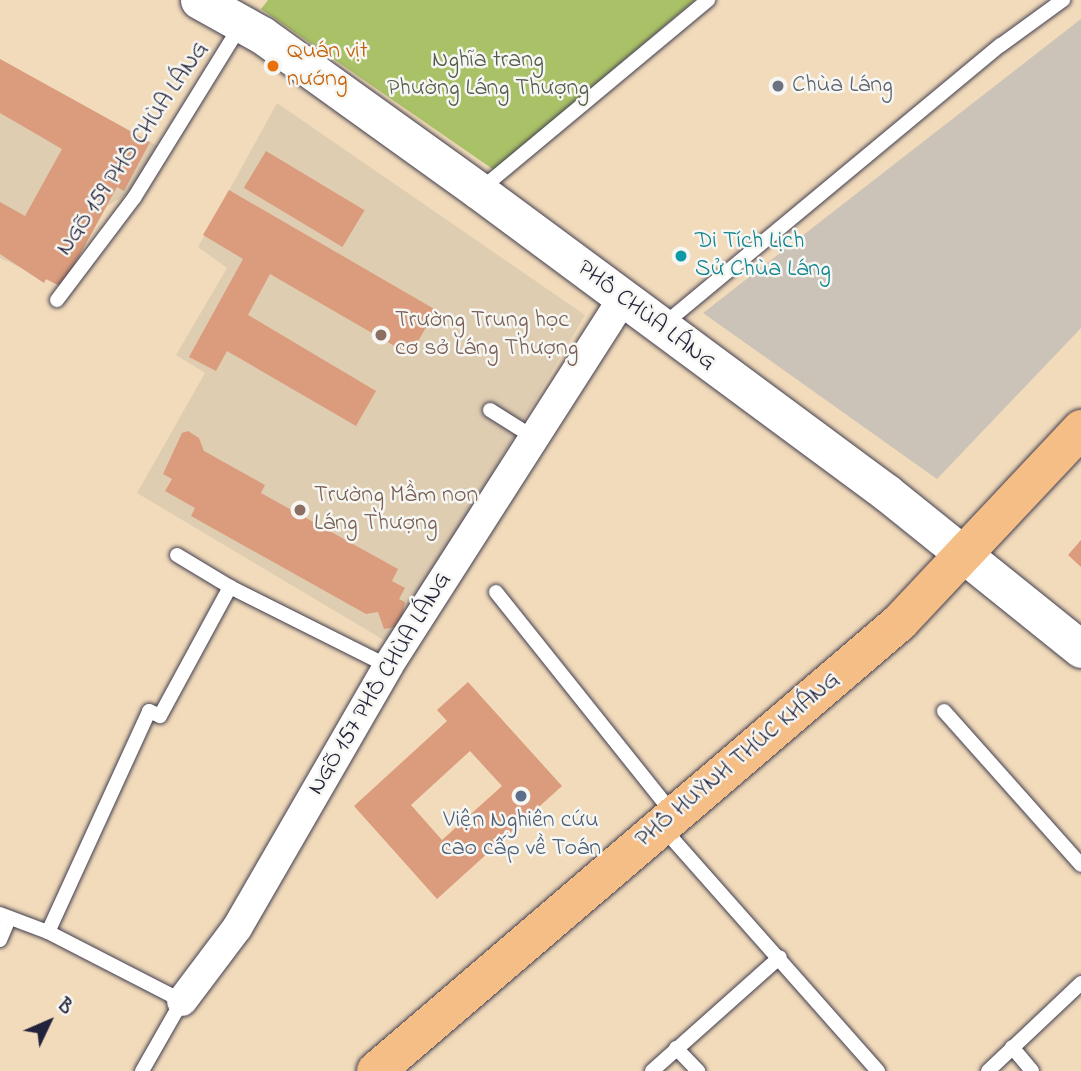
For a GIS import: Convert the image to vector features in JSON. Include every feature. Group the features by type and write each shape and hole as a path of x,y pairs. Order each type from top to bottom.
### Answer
{"main road":[{"name":"PHỐ HUỲNH THÚC KHÁNG","path":"376,1071 900,622 1081,429"}],"street":[{"name":"PHỐ CHÙA LÁNG","path":"199,0 242,22 479,191 964,555 1081,649"},
{"name":"NGÕ 157 PHỐ CHÙA LÁNG","path":"182,1002 237,928 388,666 624,299"}],"lane":[{"path":"479,191 708,0"},
{"path":"661,327 1001,45 1063,0"},
{"name":"NGÕ 159 PHỐ CHÙA LÁNG","path":"57,299 134,198 242,22"},
{"path":"490,410 533,437"},
{"path":"177,555 230,587 388,666"},
{"path":"48,932 149,711 160,716 230,587"},
{"path":"496,592 668,821 877,1071"},
{"path":"944,711 1081,865"},
{"path":"0,940 5,917 48,932 182,1002"},
{"path":"652,1071 780,957"},
{"path":"988,1071 1081,983"},
{"name":"NGÕ 157 PHỐ CHÙA LÁNG","path":"142,1071 182,1002"},
{"path":"1012,1047 1032,1071"},
{"path":"676,1048 698,1071"}],"shaded area":[{"path":"1081,19 1081,328 937,479 703,313"},
{"path":"0,59 161,148 134,190 107,206 62,287 0,258"},
{"name":"Trường Trung học cơ sở Láng Thượng","path":"277,103 585,315 392,645 137,493 205,373 176,355 227,268 198,247"}],"green space":[{"name":"Nghĩa trang Phường Láng Thượng","path":"268,0 695,0 494,170 261,9"}],"building":[{"path":"0,59 150,142 124,191 117,187 62,287 46,279 44,283 0,254 0,202 25,216 62,149 0,113"},
{"path":"266,151 365,210 342,247 244,188"},
{"path":"229,190 436,310 410,355 270,274 248,315 376,391 356,426 227,351 216,371 189,357 243,259 203,235"},
{"path":"188,431 199,438 204,451 265,485 261,493 398,569 392,581 405,588 399,599 405,602 400,626 384,629 378,612 366,614 191,516 195,508 165,491 172,479 163,474 182,433"},
{"path":"1081,540 1081,567 1068,555"},
{"name":"Viện Nghiên cứu cao cấp về Toán","path":"468,682 562,786 437,899 354,806 447,721 437,710","holes":["470,751 502,786 442,840 411,805"]}],"place":[{"name":"Quán vịt nướng","path":"273,66"},
{"name":"Chùa Láng","path":"778,86"},
{"name":"Di Tích Lịch Sử Chùa Láng","path":"681,256"},
{"name":"Trường Trung học cơ sở Láng Thượng","path":"381,335"},
{"name":"Trường Mầm non Láng Thượng","path":"300,510"},
{"name":"Viện Nghiên cứu cao cấp về Toán","path":"521,796"}]}
